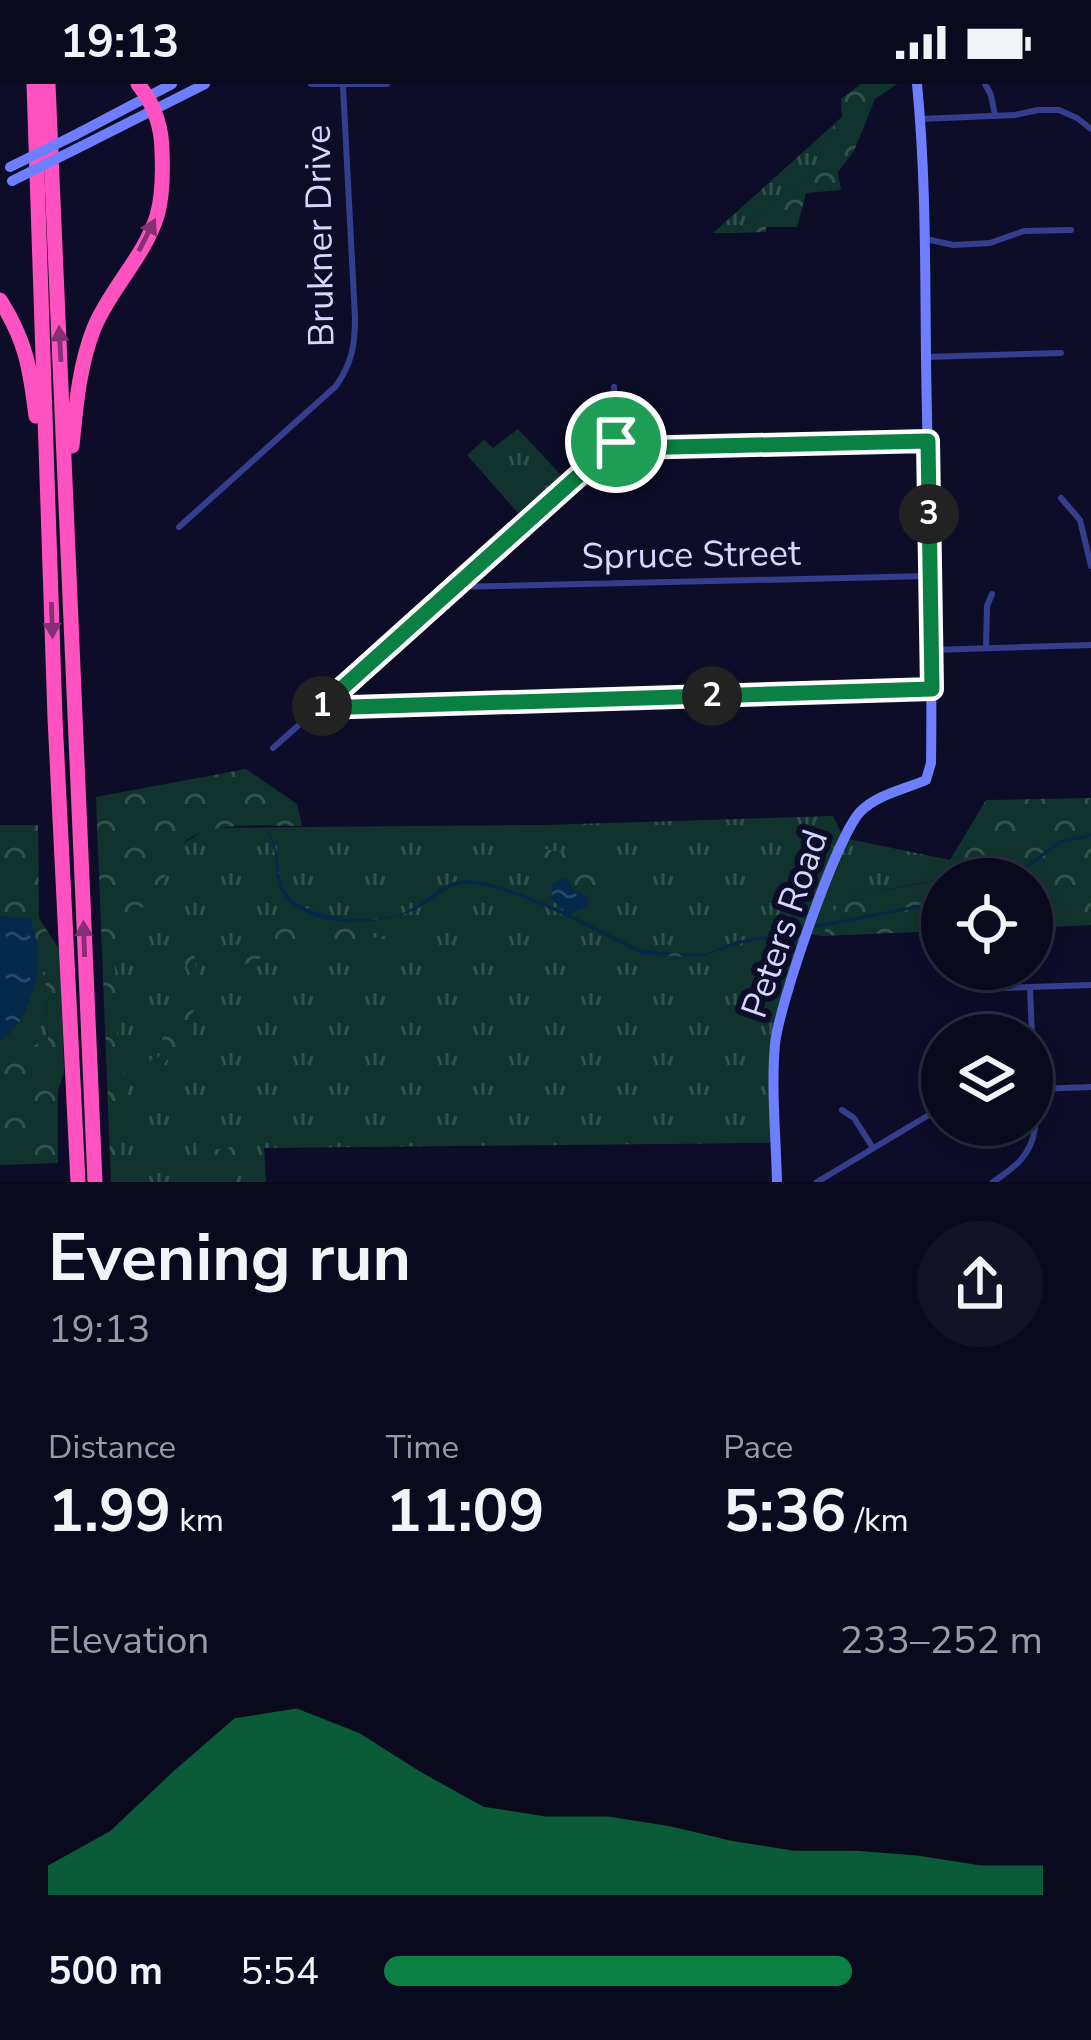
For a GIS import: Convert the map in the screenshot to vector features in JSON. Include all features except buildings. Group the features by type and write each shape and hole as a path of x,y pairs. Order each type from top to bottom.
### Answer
{"highway":[{"path":"34,84 77,1182"},
{"path":"48,84 95,1182"},
{"path":"67,503 80,375 93,331 157,218 163,185 162,133 147,97"},
{"path":"0,300 19,330 28,360 47,503"}],"street":[{"path":"5,169 172,84"},
{"path":"6,184 76,149 147,97 205,84"},
{"path":"311,84 387,84"},
{"name":"Peters Road","path":"777,1182 776,1042 808,934 858,813 926,780 931,764 926,239 917,84"},
{"path":"985,84 994,116"},
{"name":"Brukner Drive","path":"179,527 336,386 348,369 355,318 343,86"},
{"path":"920,118 1059,110 1091,129"},
{"path":"926,239 953,245 990,243 1024,231 1071,230"},
{"path":"926,357 1060,353"},
{"path":"614,387 616,442"},
{"path":"616,442 631,448 928,441"},
{"path":"273,748 616,442"},
{"path":"1061,498 1080,520 1091,566"},
{"name":"Spruce Street","path":"454,587 930,576"},
{"path":"986,647 987,606 992,594"},
{"path":"933,650 1091,645"},
{"path":"320,708 932,689"},
{"path":"1053,987 1090,985"},
{"path":"1053,1088 1091,1087"},
{"path":"842,1110 854,1118 874,1149"},
{"path":"817,1182 921,1120"},
{"path":"994,1182 1023,1160 1031,1146"}],"green space":[{"path":"861,84 897,84 875,99 854,151 838,172 841,190 806,193 797,227 734,233 814,170 825,140 842,117 841,99"},
{"path":"842,117 825,140 814,170 734,233 713,233"},
{"path":"518,429 570,485 527,523 467,455 484,440 493,448"},
{"path":"246,769 297,804 302,826 239,826 194,836 178,849 156,894 127,920 114,942 118,1060 127,1076 128,1091 120,1113 122,1182 111,1182 96,797"},
{"path":"1091,798 1091,925 1053,927 1053,858 951,858 986,800"},
{"path":"833,816 844,838 940,858 921,858 921,883 843,897 822,936 808,934 776,1042 776,1143 264,1148 266,1182 115,1182 110,940 136,871 209,828"},
{"path":"0,825 38,825 39,918 60,951 64,1072 58,1091 58,1163 0,1165 0,1058 48,1040 45,972 37,972 38,948 4,916 0,918"},
{"path":"502,837 521,837 545,849 580,855 583,865 606,878 614,893 607,900 576,888 566,878 548,882 534,857 500,846"},
{"path":"921,884 921,932 822,936 842,897"},
{"path":"295,899 328,918 358,925 368,936 397,942 398,951 343,959 339,952 318,948 305,955 302,948 291,946 233,969 228,964 230,947 262,938"},
{"path":"201,920 203,941 194,957 198,975 188,1052 167,1060 159,1073 150,1074 163,1034 182,1018 189,991 188,928"},
{"path":"45,971 48,1041 0,1058 0,1040 20,1020 37,972"},
{"path":"237,1140 250,1145 236,1168 234,1182 221,1182 200,1158 196,1141 217,1149 231,1147"}],"water":[{"path":"262,827 275,845 290,897 311,910 339,917 398,915 451,883 468,880 511,890 564,911 551,896 552,884 563,878 574,891 589,896 587,907 571,915 640,949 707,953 805,925 801,934 743,943 701,957 644,955 529,900 463,884 422,906 394,917 360,922 325,919 286,899 277,879 274,848"},
{"path":"0,918 31,919 38,961 24,1013 0,1040"}],"waterway":[{"path":"1038,858 1060,842 1091,835"},
{"path":"813,927 921,906"}],"route":[{"path":"928,441 932,689 320,708 616,442 631,448 928,441"}]}
